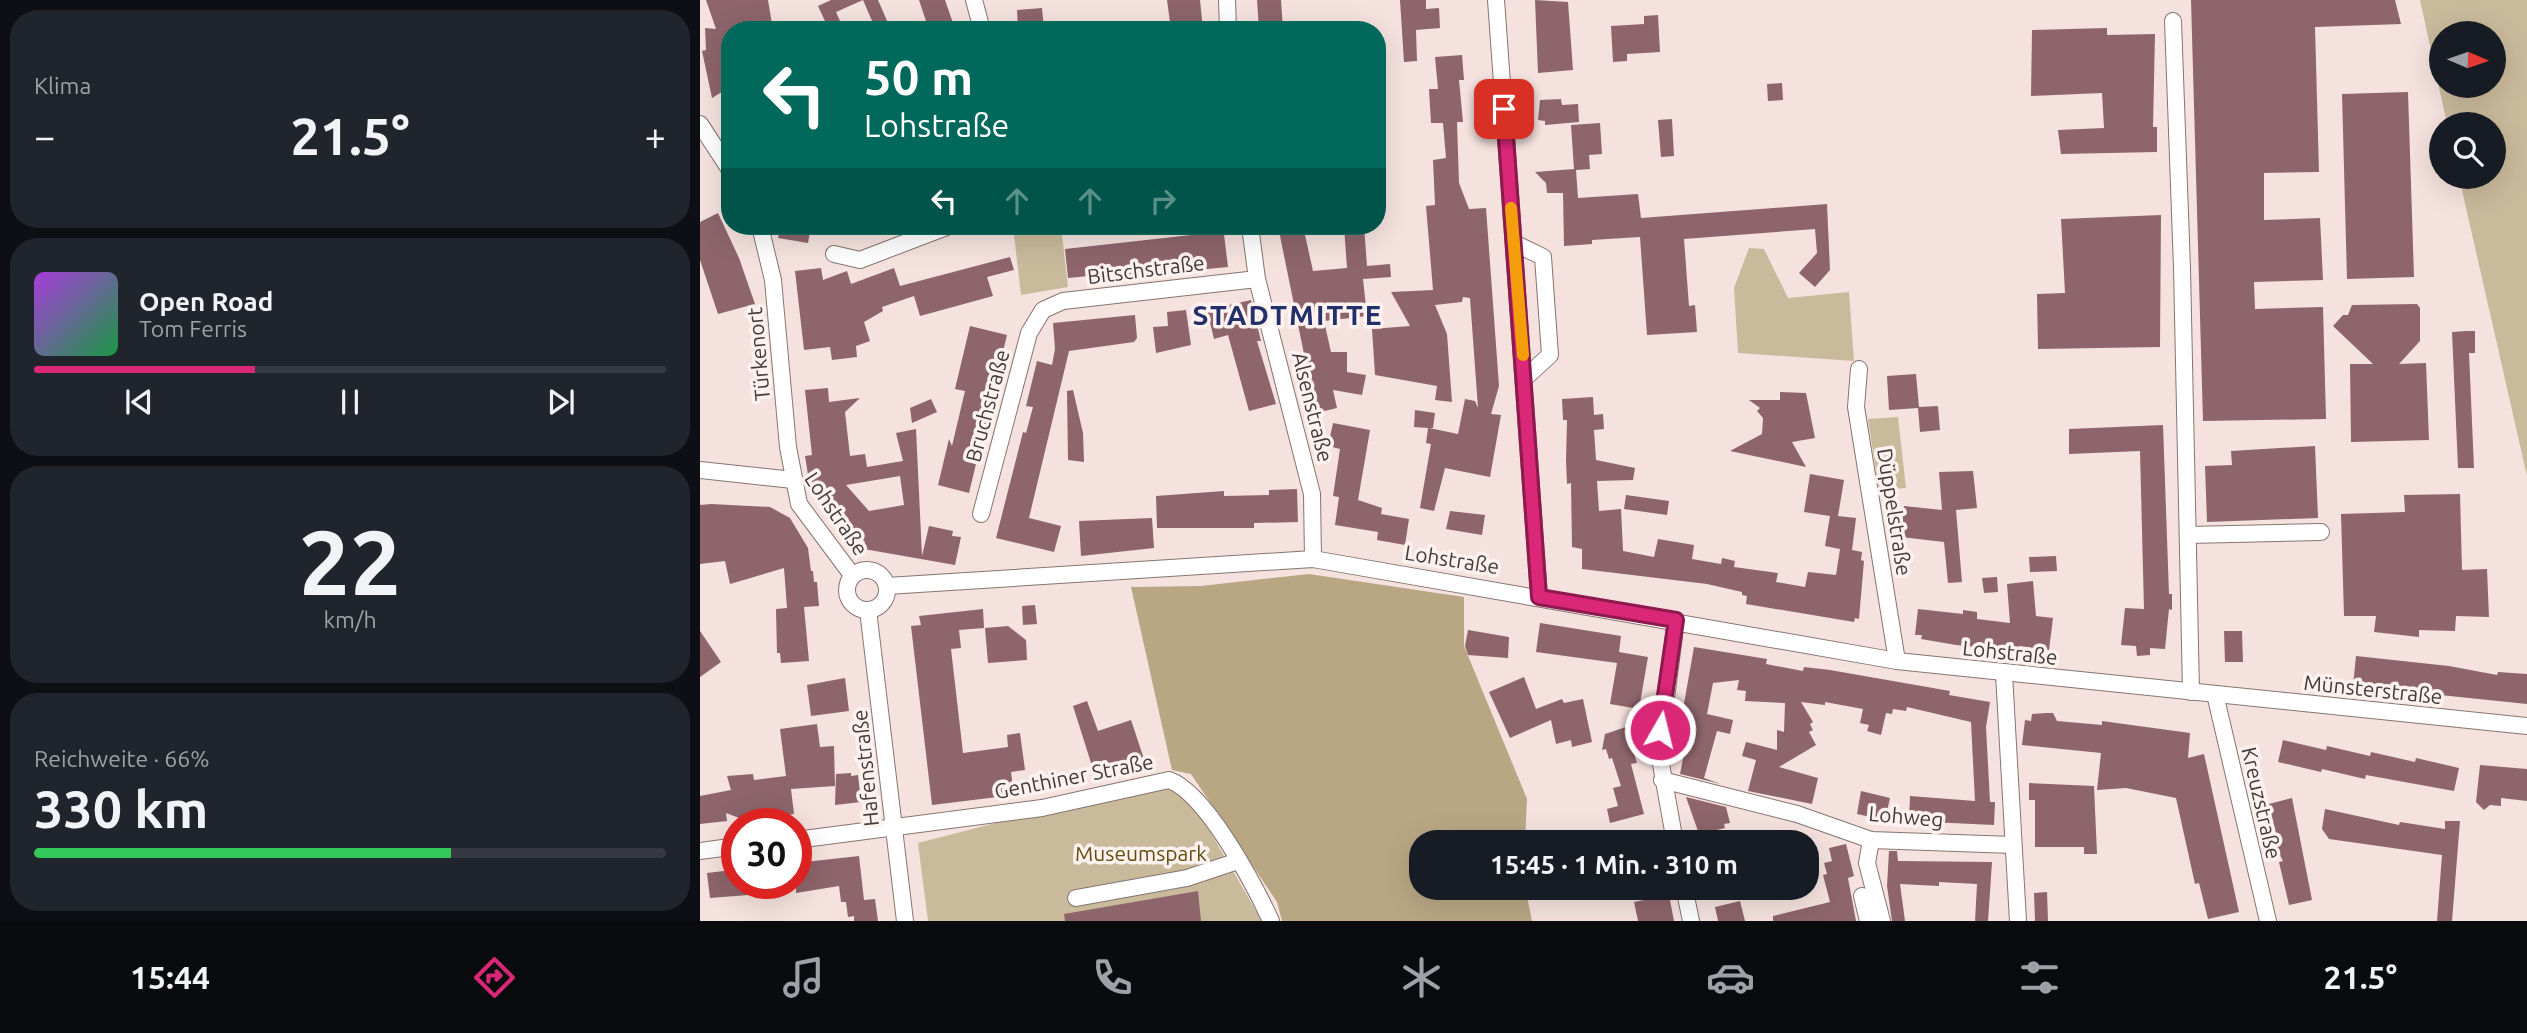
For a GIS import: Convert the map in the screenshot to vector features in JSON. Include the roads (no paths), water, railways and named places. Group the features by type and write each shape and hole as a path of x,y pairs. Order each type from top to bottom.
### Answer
{"street":[{"path":"974,0 980,21"},
{"path":"1227,0 1228,21"},
{"path":"1496,0 1539,597"},
{"path":"2173,21 2191,692"},
{"path":"700,124 721,156"},
{"name":"Türkenort","path":"762,235 773,280 793,480"},
{"path":"834,254 860,260 925,235"},
{"name":"Alsenstraße","path":"1251,235 1257,279 1312,494 1313,559"},
{"path":"1514,243 1543,257 1550,355 1525,379"},
{"name":"Bitschstraße","path":"1043,310 1063,301 1257,279"},
{"name":"Bruchstraße","path":"981,514 1029,333 1043,310"},
{"name":"Düppelstraße","path":"1859,369 1856,407 1897,661"},
{"name":"Lohstraße","path":"700,470 793,480 799,504 852,575"},
{"path":"2188,535 2321,532"},
{"name":"Lohstraße","path":"868,610 853,604 848,598 848,582 852,575 868,569 877,572 887,586 1313,559 1676,620 1897,661 2215,694"},
{"path":"868,610 883,602 887,586"},
{"name":"Hafenstraße","path":"868,610 905,921"},
{"path":"1672,830 1662,780 1660,730 1676,620"},
{"path":"2004,674 2018,921"},
{"name":"Münsterstraße","path":"2215,694 2527,726"},
{"name":"Kreuzstraße","path":"2215,694 2268,921"},
{"name":"Genthiner Straße","path":"812,838 1042,808 1169,780 1192,793 1238,861 1271,921"},
{"name":"Lohweg","path":"1662,780 1797,814 1871,840 2014,845"},
{"path":"1871,840 1867,863 1882,921"},
{"path":"700,850 721,848"},
{"path":"1076,898 1187,878 1238,861"},
{"path":"1862,895 1868,921"},
{"path":"1687,900 1691,921"}],"district":[{"name":"STADTMITTE","path":"1288,315"}],"park label":[{"name":"Museumspark","path":"1141,854"}]}
